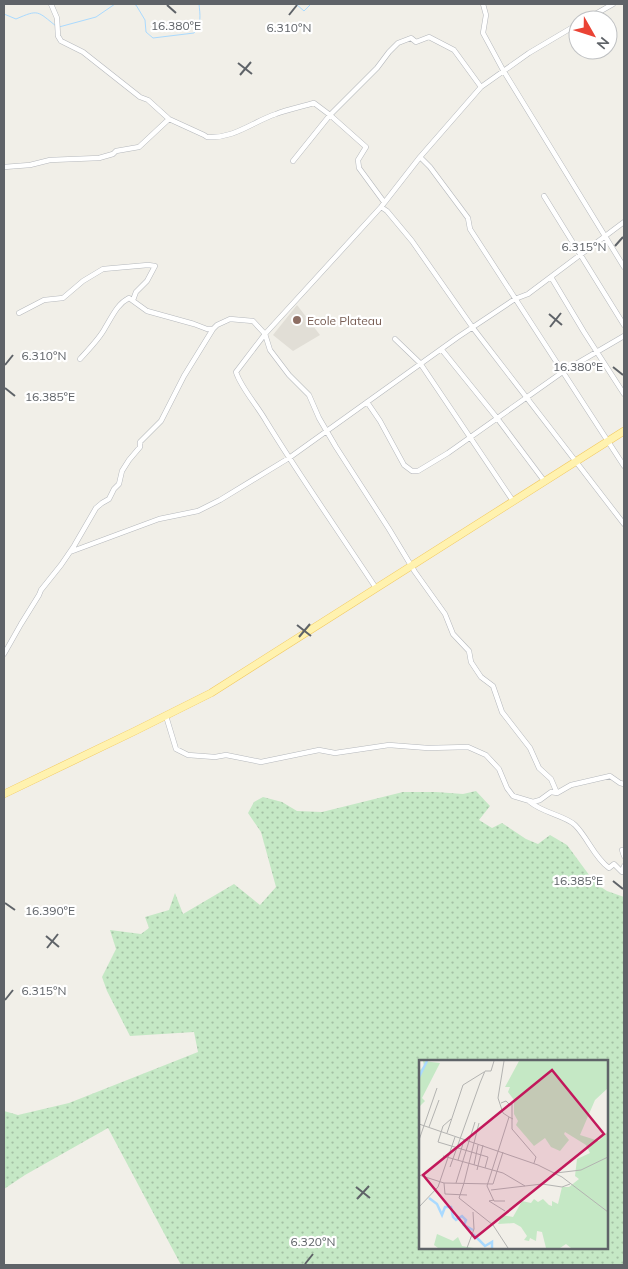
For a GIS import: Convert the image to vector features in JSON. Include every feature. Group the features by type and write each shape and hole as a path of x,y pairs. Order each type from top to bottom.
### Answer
{"main road":[{"path":"4,794 211,693 624,431"}],"street":[{"path":"51,4 57,18 58,36 61,40 83,52 140,97 148,100 169,119 204,134 207,138 219,138 255,125 275,114 314,103 366,147 358,160 359,168 382,204 412,241 473,328 624,524"},
{"path":"483,4 486,15 484,33 503,70 624,267"},
{"path":"376,588 289,458 253,399 239,381 236,372 265,334 382,204 481,86 529,52 568,30"},
{"path":"293,161 330,115 377,68 398,43 411,38 416,42 428,37 454,50 481,86"},
{"path":"4,167 30,165 50,160 99,158 139,147 169,119"},
{"path":"420,157 430,167 468,218 470,229 624,466"},
{"path":"544,196 624,325"},
{"path":"70,552 159,519 204,508 252,481 289,458 420,363 442,350 515,299 528,294 624,222"},
{"path":"19,313 44,300 63,298 83,281 103,269 155,266 147,281 136,292 133,300"},
{"path":"551,277 624,394"},
{"path":"80,358 105,329 109,320 123,301 129,298 148,311 207,329 213,329"},
{"path":"4,654 41,590 70,552 96,508 102,502 109,499 119,484 122,471 128,460 140,447 140,442 161,421 184,376 213,329 230,319 253,321 265,334 270,350 289,375 309,395 319,418 336,447 389,528 411,567 444,614 453,634 469,651 471,662 480,677 493,686 502,712 530,748 539,768 551,780 558,793"},
{"path":"367,402 380,421 401,460 412,471 422,469 564,371 624,336"},
{"path":"396,339 420,363 514,502"},
{"path":"442,350 546,482"},
{"path":"166,716 176,749 188,755 215,757 226,755 261,762 318,750 335,753 389,745 428,748 468,747 486,755 499,769 507,788 513,796 533,802 540,800 551,792 558,793 571,785 610,776 624,784"},
{"path":"528,800 538,808 574,824 603,863 609,868 614,864 622,872 624,866"},
{"path":"624,850 622,850 624,856"}],"shaded area":[{"name":"Ecole Plateau","path":"297,305 320,335 293,351 273,335"}],"green space":[{"path":"476,791 490,806 479,820 492,828 502,823 526,839 538,844 550,835 567,845 595,883 607,891 624,897 624,1265 181,1265 108,1128 4,1189 4,1111 18,1115 69,1103 198,1052 194,1032 130,1036 102,977 116,949 110,930 141,934 149,928 145,917 169,910 175,893 183,914 234,884 260,905 276,887 261,832 248,813 254,802 263,797 282,802 297,811 322,812 403,792 463,794"}],"waterway":[{"path":"59,27 96,17 115,4"},
{"path":"133,4 136,5 145,20 146,32 153,38 194,33 199,23 199,4"},
{"path":"296,4 304,11 311,4"},
{"path":"4,14 16,19 38,13 56,26"}],"place":[{"name":"Ecole Plateau","path":"297,320"}]}
